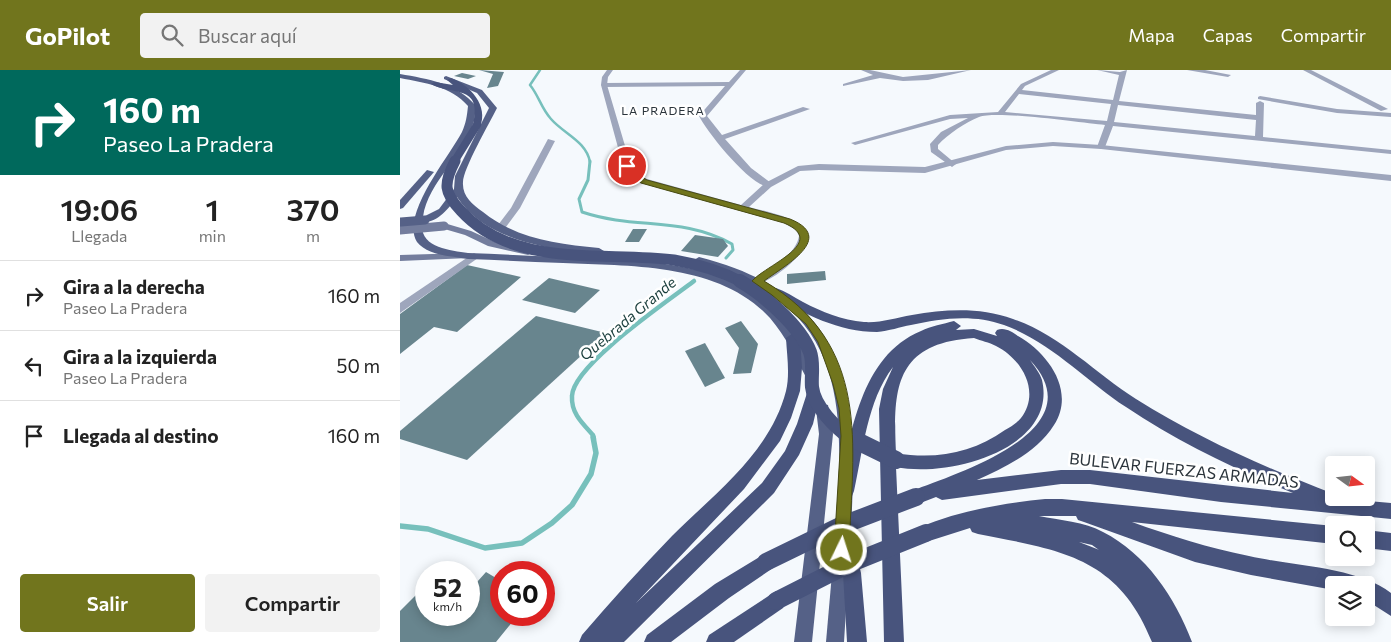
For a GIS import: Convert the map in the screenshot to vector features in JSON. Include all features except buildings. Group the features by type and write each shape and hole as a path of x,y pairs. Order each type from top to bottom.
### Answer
{"highway":[{"path":"451,80 476,98 480,110 476,125 452,168 446,183 446,190 463,216 504,240 532,248 582,256 681,262 707,268 737,280 757,291 778,311 809,350 814,370 813,394 805,424 791,455 768,488 609,642"},
{"path":"436,84 464,90"},
{"path":"776,292 826,319 850,325 880,327 959,314 979,314 1008,321 1035,333 1129,402 1196,442 1256,472 1349,508"},
{"path":"846,491 866,408 876,381 886,364 906,344 934,329 956,326 989,327 1010,336 1028,350 1048,372 1054,386 1050,418 1034,439 1000,463 920,495"},
{"path":"813,394 830,422 858,445 896,460 912,464 936,464 979,452 1010,438 1031,417 1039,399 1037,382 1024,361 1006,345 987,335 968,333 946,336 926,343 911,355 895,376 888,397 887,430 894,642"},
{"path":"588,642 620,604 694,526 736,488 760,459 778,431 792,398 796,379 793,338"},
{"name":"BULEVAR FUERZAS ARMADAS","path":"654,642 722,590 766,562 826,531 867,513 920,495 1061,477 1090,477 1349,508 1391,511"},
{"path":"1062,506 1195,553 1251,566 1325,579"},
{"path":"716,642 776,602 828,573 877,549 968,520 1031,508 1062,506 1325,534"},
{"path":"968,520 1057,542 1090,554 1114,570 1140,595 1157,625 1162,642"},
{"path":"968,520 1040,524 1097,538 1136,567 1158,595 1175,623 1182,642"},
{"path":"843,534 852,573 857,642"},
{"path":"1375,540 1391,542"},
{"path":"1375,594 1391,606"}],"main road":[{"path":"409,70 470,86 487,96 493,108 459,176 458,188 462,198 473,210 500,230 540,245 616,253 684,257 714,264 757,281 776,292 809,322 823,341 831,360 845,408 846,491 835,642"},
{"path":"400,76 436,84 466,97 472,106 470,122 461,139 423,196 416,217 416,232 420,240 444,252 471,256"},
{"path":"400,206 443,155 461,139"},
{"path":"400,224 424,220 442,211 458,188"},
{"path":"400,224 444,226 468,233 492,244 528,252 616,253"},
{"path":"400,258 471,256 627,263 682,270 717,278 746,292 774,316 793,338 822,399 826,434 803,642"}],"street":[{"path":"610,70 605,78 604,85 622,154 632,175 644,181 787,221 795,224 805,234 806,239 800,249 757,281"},
{"path":"743,70 703,116 727,149 755,178 768,185"},
{"path":"864,70 878,76 904,81 921,80 968,70"},
{"path":"1000,114 1023,85 1056,70"},
{"path":"1100,70 1124,72 1117,101 1101,146"},
{"path":"1190,70 1228,75"},
{"path":"1306,70 1389,111"},
{"path":"845,85 878,76"},
{"path":"604,85 730,84"},
{"path":"1018,92 1117,101 1260,118"},
{"path":"1260,139 1260,100 1338,112 1389,111"},
{"path":"720,138 806,109"},
{"path":"856,143 950,117 1000,114 1110,123 1391,152"},
{"path":"952,164 934,150 934,144 944,134 979,115"},
{"path":"500,230 515,208 551,141"},
{"path":"742,209 768,185 789,172 808,168 906,171 934,168 990,152 1022,146 1067,144 1101,146 1391,178"},
{"path":"400,309 471,256"}],"waterway":[{"name":"Quebrada Grande","path":"540,70 530,85 548,115 579,143 588,155 590,162"},
{"name":"Quebrada Grande","path":"590,162 588,180 579,199 582,212 621,221 676,226 713,235 732,244 733,250 726,258"},
{"name":"Quebrada Grande","path":"594,439 573,408 572,396 576,383 604,351 694,281 692,282"},
{"name":"Quebrada Grande","path":"400,526 428,529 485,548 522,543 552,523 572,505 591,474 596,453 593,437"}],"district":[{"name":"LA PRADERA","path":"663,111"}],"route":[{"path":"627,166 632,175 644,181 787,221 795,224 805,234 806,239 800,249 757,281 776,292 809,322 823,341 839,384 845,408 847,436 842,550"}]}
